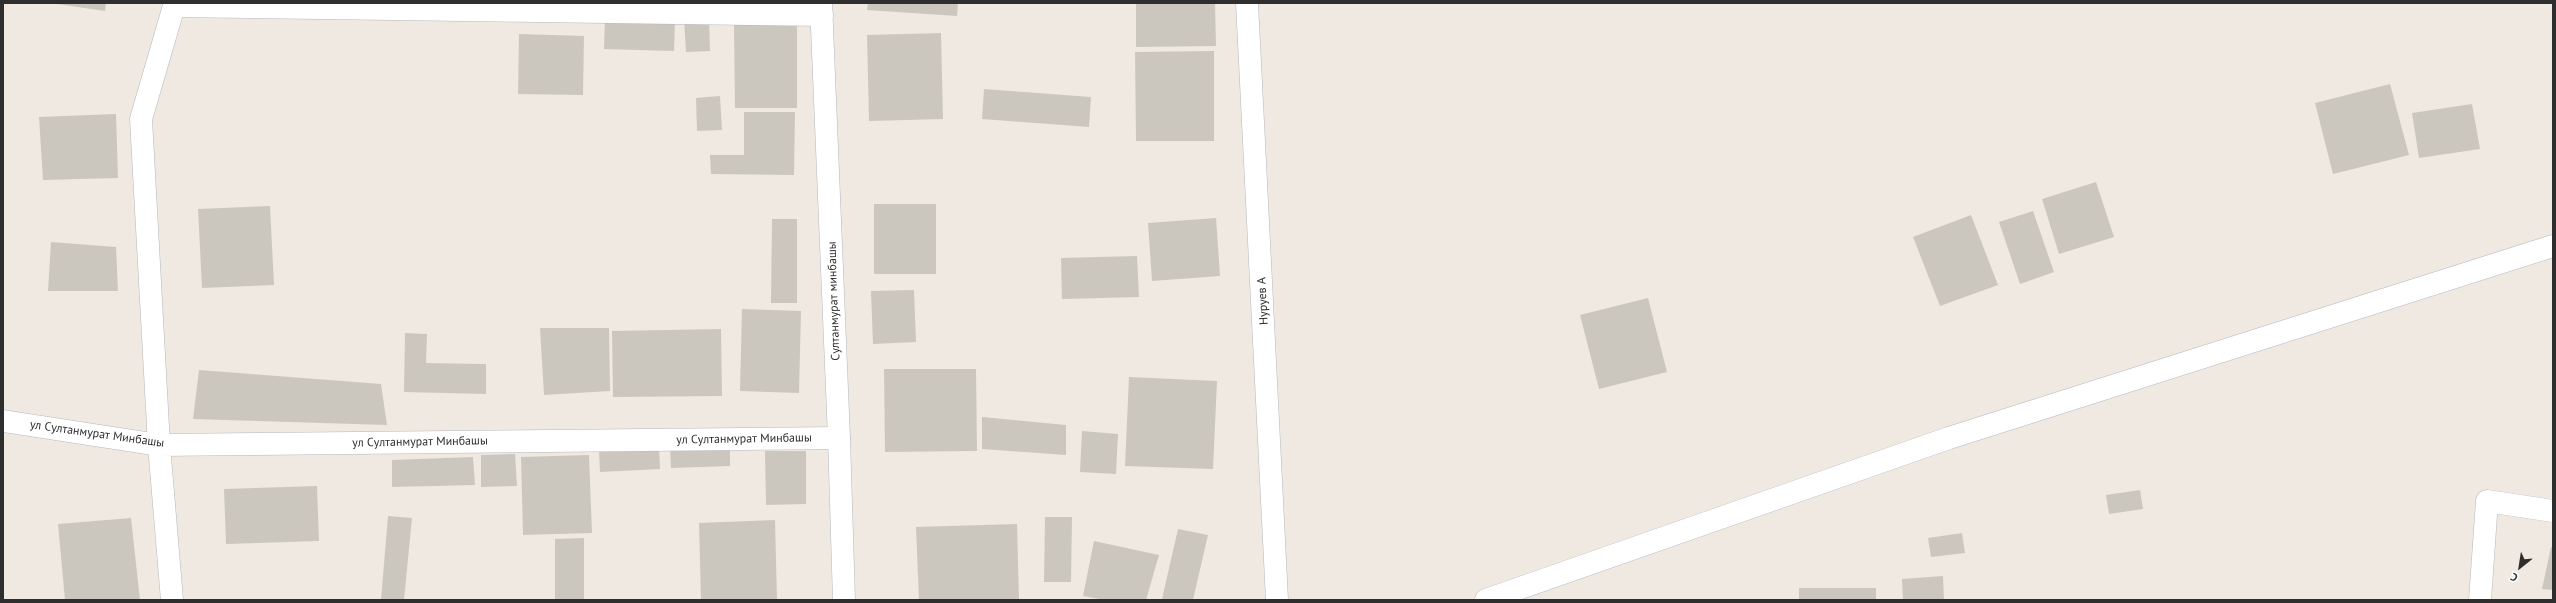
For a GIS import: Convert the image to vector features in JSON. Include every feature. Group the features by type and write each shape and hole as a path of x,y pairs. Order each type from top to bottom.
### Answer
{"street":[{"name":"Нуруев А","path":"1248,3 1277,600"},
{"path":"172,600 159,445 141,119 174,6 821,9"},
{"name":"Султанмурат минбашы","path":"821,9 839,438 844,600"},
{"path":"1486,600 1949,438 2553,246"},
{"name":"ул Султанмурат Минбашы","path":"3,421 159,445 839,438"},
{"path":"2480,600 2487,501 2553,511"}],"building":[{"path":"50,3 106,3 105,11"},
{"path":"868,3 958,3 957,16 867,10"},
{"path":"1136,3 1215,3 1216,46 1136,47"},
{"path":"709,17 710,51 686,52 684,18"},
{"path":"605,19 675,21 674,51 604,49"},
{"path":"734,24 797,25 797,108 735,108"},
{"path":"941,33 943,119 869,121 867,35"},
{"path":"519,34 584,36 583,95 518,94"},
{"path":"1214,51 1214,141 1136,141 1135,52"},
{"path":"2390,84 2409,155 2333,174 2315,103"},
{"path":"984,89 1091,97 1089,127 982,119"},
{"path":"720,96 722,130 697,131 696,98"},
{"path":"2472,104 2480,149 2419,158 2412,113"},
{"path":"744,112 795,112 794,175 711,174 710,155 744,155"},
{"path":"116,114 118,178 43,180 39,117"},
{"path":"2096,182 2114,237 2059,254 2042,199"},
{"path":"874,204 936,204 936,274 874,274"},
{"path":"270,206 274,285 202,288 198,209"},
{"path":"2033,211 2054,272 2020,284 1999,222"},
{"path":"1971,215 1998,285 1940,306 1913,237"},
{"path":"1216,218 1220,276 1152,281 1148,223"},
{"path":"772,219 797,219 797,303 771,303"},
{"path":"51,242 116,247 118,291 48,291"},
{"path":"1137,256 1139,297 1062,299 1061,258"},
{"path":"914,290 916,342 873,344 871,291"},
{"path":"1648,298 1667,372 1599,389 1580,315"},
{"path":"742,309 801,311 799,393 740,391"},
{"path":"540,328 609,328 610,391 544,395"},
{"path":"721,329 722,396 613,397 612,331"},
{"path":"405,333 427,334 426,363 486,364 486,394 404,392"},
{"path":"884,369 976,369 977,451 885,452"},
{"path":"199,370 381,384 387,425 193,419"},
{"path":"1129,377 1217,381 1213,469 1125,466"},
{"path":"982,417 1066,425 1066,455 982,449"},
{"path":"1082,431 1118,434 1116,474 1080,472"},
{"path":"730,445 730,466 671,468 670,447"},
{"path":"659,448 660,469 600,472 599,451"},
{"path":"765,451 806,451 806,504 766,505"},
{"path":"515,454 517,486 481,487 481,455"},
{"path":"589,455 592,533 523,535 521,457"},
{"path":"473,457 475,485 392,487 392,460"},
{"path":"317,486 319,541 226,544 224,489"},
{"path":"2140,490 2143,509 2109,514 2106,495"},
{"path":"388,516 412,518 404,600 381,600"},
{"path":"1045,517 1072,517 1071,582 1044,582"},
{"path":"131,518 140,600 65,600 58,524"},
{"path":"775,520 777,600 701,600 699,523"},
{"path":"1017,524 1019,599 919,600 916,527"},
{"path":"1178,529 1208,535 1193,600 1162,599"},
{"path":"1962,533 1965,553 1931,557 1928,538"},
{"path":"584,538 584,600 555,600 555,539"},
{"path":"1094,541 1159,555 1146,600 1105,600 1083,596"},
{"path":"2551,547 2553,548 2553,590 2542,589"},
{"path":"1943,576 1944,600 1903,600 1902,579"},
{"path":"1799,588 1876,588 1876,600 1799,600"}]}
